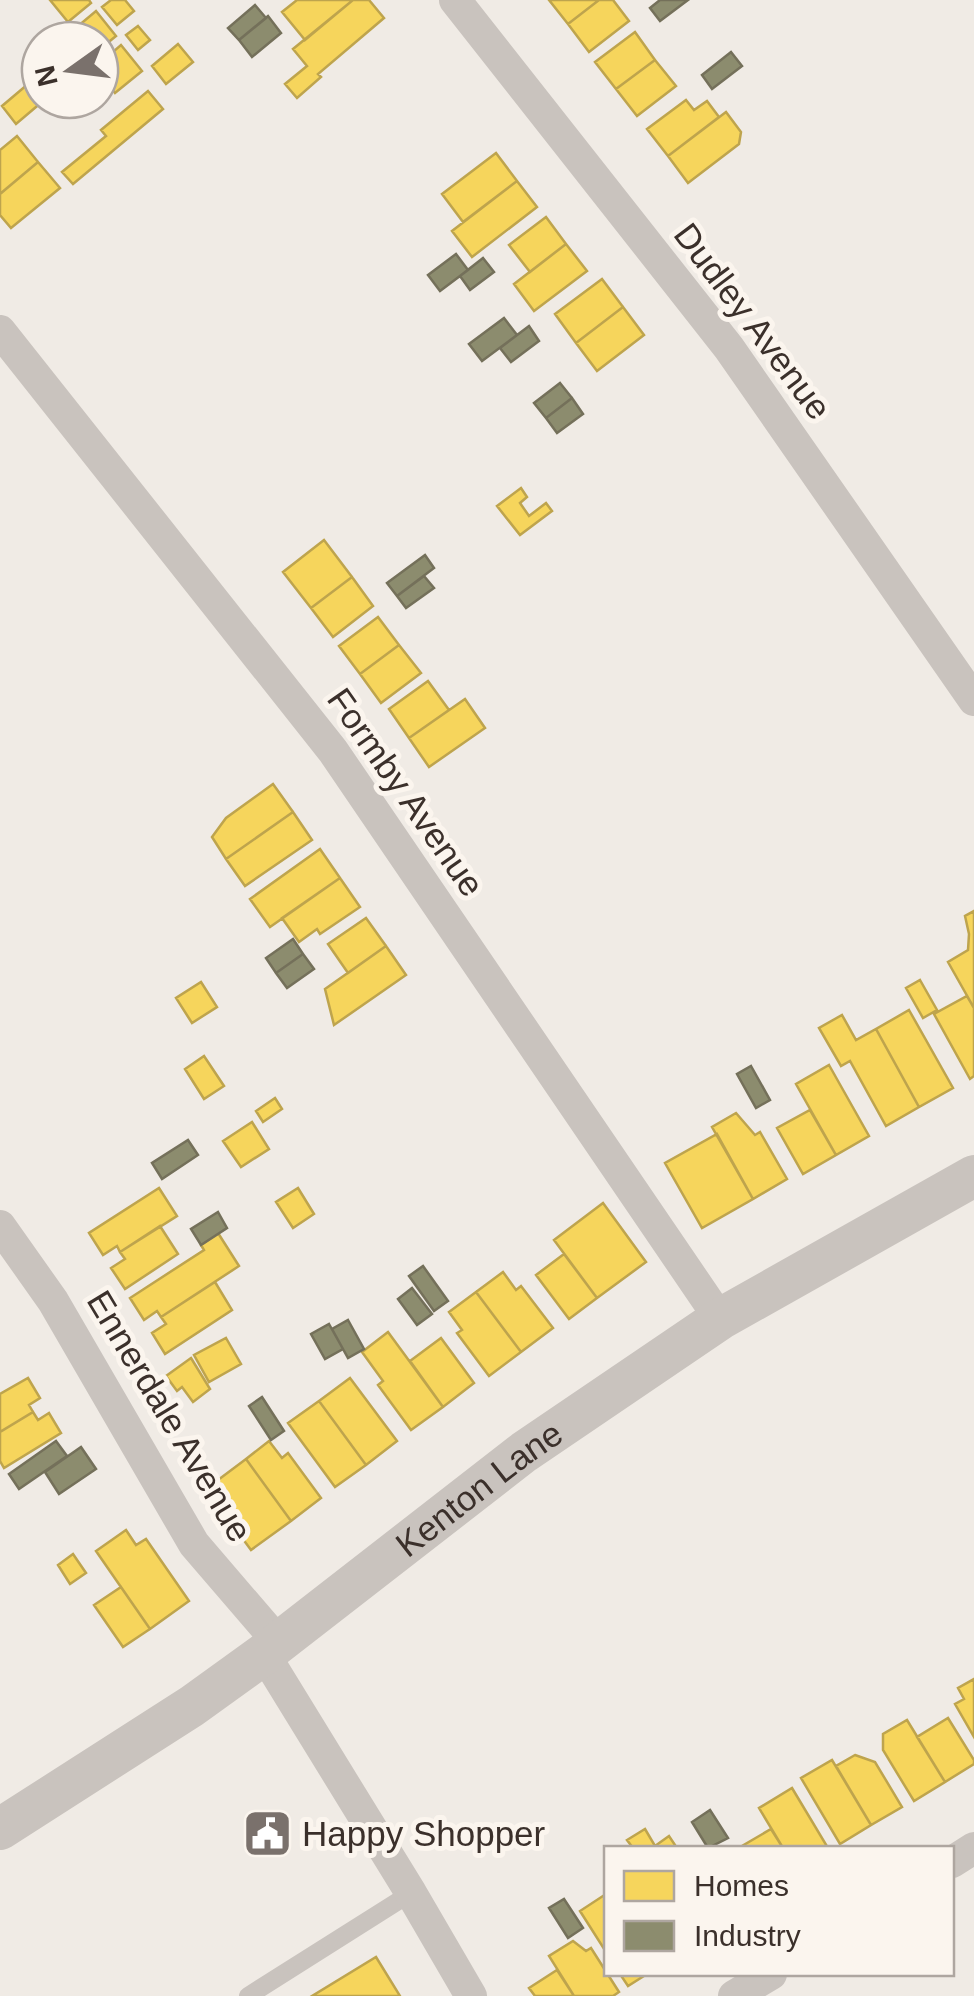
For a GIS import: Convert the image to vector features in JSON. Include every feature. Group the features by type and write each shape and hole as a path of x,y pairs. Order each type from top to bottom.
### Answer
{"street":[{"name":"Dudley Avenue","path":"454,0 729,348 974,700"},
{"name":"Formby Avenue","path":"0,332 333,751 720,1319"},
{"name":"Kenton Lane","path":"0,1829 192,1706 272,1649 524,1452 720,1319 974,1176"},
{"name":"Ennerdale Avenue","path":"0,1226 53,1300 194,1544 272,1649 471,1996"},
{"path":"734,1996 768,1976"}],"lane":[{"path":"248,1996 412,1893"}],"building: Homes":[{"path":"50,0 89,0 91,3 66,20"},
{"path":"111,0 125,0 134,11 120,23 102,7"},
{"path":"297,0 353,0 305,40 282,12"},
{"path":"353,0 369,0 384,18 318,74 321,77 297,98 285,84 307,66 293,49"},
{"path":"549,0 599,0 568,24"},
{"path":"599,0 613,0 629,21 589,52 568,24"},
{"path":"96,11 103,20 85,20"},
{"path":"138,26 150,40 138,50 126,35"},
{"path":"635,32 655,60 616,89 595,62"},
{"path":"178,44 193,62 166,84 152,66"},
{"path":"120,46 142,71 120,89"},
{"path":"655,60 676,86 637,116 616,89"},
{"path":"20,91 21,120 16,124 2,106"},
{"path":"148,91 163,109 73,184 62,172 106,136 101,130 113,120 120,120 120,114"},
{"path":"686,100 694,110 707,101 719,117 668,156 647,129"},
{"path":"726,112 741,132 739,144 688,183 668,156"},
{"path":"17,136 38,162 0,194 0,150"},
{"path":"496,153 517,181 463,222 442,194"},
{"path":"38,162 60,188 11,228 0,215 0,194"},
{"path":"517,181 537,207 472,257 452,231"},
{"path":"546,217 566,244 530,272 509,245"},
{"path":"566,244 587,271 534,311 514,284"},
{"path":"602,279 623,307 576,343 555,314"},
{"path":"623,307 644,335 597,371 576,343"},
{"path":"521,488 527,497 520,503 529,516 546,503 552,511 520,535 497,506"},
{"path":"324,540 352,577 311,608 283,572"},
{"path":"352,577 373,606 333,637 311,608"},
{"path":"378,617 399,645 360,674 339,646"},
{"path":"399,645 421,673 381,703 360,674"},
{"path":"428,681 449,710 409,738 389,709"},
{"path":"465,699 485,728 429,767 409,738"},
{"path":"273,784 293,812 226,859 212,837 226,818"},
{"path":"293,812 312,840 245,886 226,859"},
{"path":"320,849 340,878 270,927 250,899"},
{"path":"340,878 360,907 320,934 317,929 299,942 282,918"},
{"path":"974,911 974,1008 948,962 968,950 965,916"},
{"path":"366,918 386,946 348,973 328,944"},
{"path":"386,946 406,975 334,1025 325,989"},
{"path":"920,980 937,1010 923,1018 906,988"},
{"path":"201,982 217,1007 192,1023 176,998"},
{"path":"967,996 974,1008 974,1076 970,1079 934,1014"},
{"path":"909,1010 953,1088 919,1107 876,1029"},
{"path":"842,1015 856,1040 876,1029 919,1107 886,1126 850,1061 841,1066 819,1028"},
{"path":"204,1056 224,1086 204,1099 185,1069"},
{"path":"829,1065 869,1136 836,1155 796,1084"},
{"path":"275,1098 282,1109 263,1122 256,1111"},
{"path":"810,1110 836,1155 803,1174 777,1128"},
{"path":"736,1113 755,1135 760,1132 787,1179 753,1199 712,1127"},
{"path":"252,1122 269,1149 241,1167 223,1141"},
{"path":"717,1134 753,1199 702,1228 665,1163"},
{"path":"159,1188 177,1216 120,1252 117,1246 103,1255 89,1233"},
{"path":"298,1188 314,1214 293,1228 276,1202"},
{"path":"603,1203 646,1262 597,1298 554,1240"},
{"path":"160,1226 178,1254 125,1289 111,1268 125,1259 120,1252"},
{"path":"218,1233 239,1266 161,1317 157,1311 144,1320 130,1298 204,1250 201,1245"},
{"path":"564,1254 597,1298 569,1319 536,1275"},
{"path":"503,1272 516,1290 521,1286 553,1328 521,1352 476,1292"},
{"path":"215,1282 232,1310 165,1354 152,1333 166,1324 161,1317"},
{"path":"476,1292 521,1352 489,1376 457,1333 462,1330 449,1312"},
{"path":"388,1332 443,1407 411,1430 378,1385 383,1381 362,1352"},
{"path":"226,1338 241,1364 209,1382 194,1355"},
{"path":"441,1338 474,1383 443,1407 410,1361"},
{"path":"191,1358 210,1389 193,1402 182,1387 177,1391 166,1376"},
{"path":"28,1378 40,1398 29,1405 33,1412 0,1432 0,1394"},
{"path":"350,1378 397,1441 366,1465 319,1401"},
{"path":"319,1401 366,1465 335,1487 288,1423"},
{"path":"33,1412 38,1420 49,1413 61,1433 4,1468 0,1461 0,1432"},
{"path":"269,1441 282,1458 288,1453 321,1498 291,1521 246,1459"},
{"path":"246,1459 291,1521 251,1550 206,1489"},
{"path":"126,1530 136,1545 146,1539 189,1601 150,1629 96,1551"},
{"path":"73,1554 86,1573 70,1584 58,1565"},
{"path":"121,1587 150,1629 123,1647 94,1605"},
{"path":"974,1679 974,1737 955,1704 964,1699 958,1688"},
{"path":"948,1718 974,1764 945,1782 917,1737"},
{"path":"907,1720 945,1782 914,1801 883,1750 883,1734"},
{"path":"855,1755 875,1762 902,1807 871,1825 836,1766"},
{"path":"832,1760 871,1825 840,1844 801,1778"},
{"path":"792,1788 827,1846 782,1846 759,1808"},
{"path":"645,1829 655,1846 632,1846 627,1840"},
{"path":"771,1829 782,1846 742,1846"},
{"path":"669,1836 676,1846 655,1846"},
{"path":"604,1895 604,1949 580,1911"},
{"path":"573,1941 586,1951 591,1948 604,1968 604,1976 609,1976 619,1992 613,1996 574,1996 549,1956"},
{"path":"376,1957 400,1996 312,1996"},
{"path":"557,1970 574,1996 535,1996 529,1988"},
{"path":"621,1976 644,1976 628,1986"}],"building: Industry":[{"path":"660,0 688,0 660,21 650,8"},
{"path":"255,5 266,18 239,40 228,28"},
{"path":"268,16 281,33 252,57 239,40"},
{"path":"731,52 742,66 712,89 702,75"},
{"path":"456,254 468,270 440,291 428,275"},
{"path":"483,258 494,272 470,290 460,276"},
{"path":"504,318 517,335 482,361 469,344"},
{"path":"529,326 539,341 511,362 500,348"},
{"path":"560,383 572,398 546,418 534,403"},
{"path":"572,398 583,414 557,433 546,418"},
{"path":"425,555 434,568 397,596 387,583"},
{"path":"424,576 434,588 406,608 397,596"},
{"path":"293,939 303,954 276,973 266,958"},
{"path":"303,954 314,969 287,988 276,973"},
{"path":"751,1066 770,1100 756,1108 737,1074"},
{"path":"188,1140 198,1155 162,1179 152,1163"},
{"path":"218,1212 227,1228 201,1245 191,1229"},
{"path":"423,1266 448,1301 434,1311 409,1276"},
{"path":"412,1288 432,1314 417,1325 398,1299"},
{"path":"348,1320 364,1349 348,1358 332,1329"},
{"path":"329,1324 343,1349 325,1359 311,1334"},
{"path":"262,1397 284,1431 271,1440 249,1406"},
{"path":"56,1441 67,1456 19,1489 9,1474"},
{"path":"81,1447 96,1469 59,1494 45,1472"},
{"path":"710,1810 728,1838 707,1846 692,1822"},
{"path":"564,1899 583,1928 568,1938 549,1908"}],"place":[{"name":"Happy Shopper","path":"267,1833"}]}
